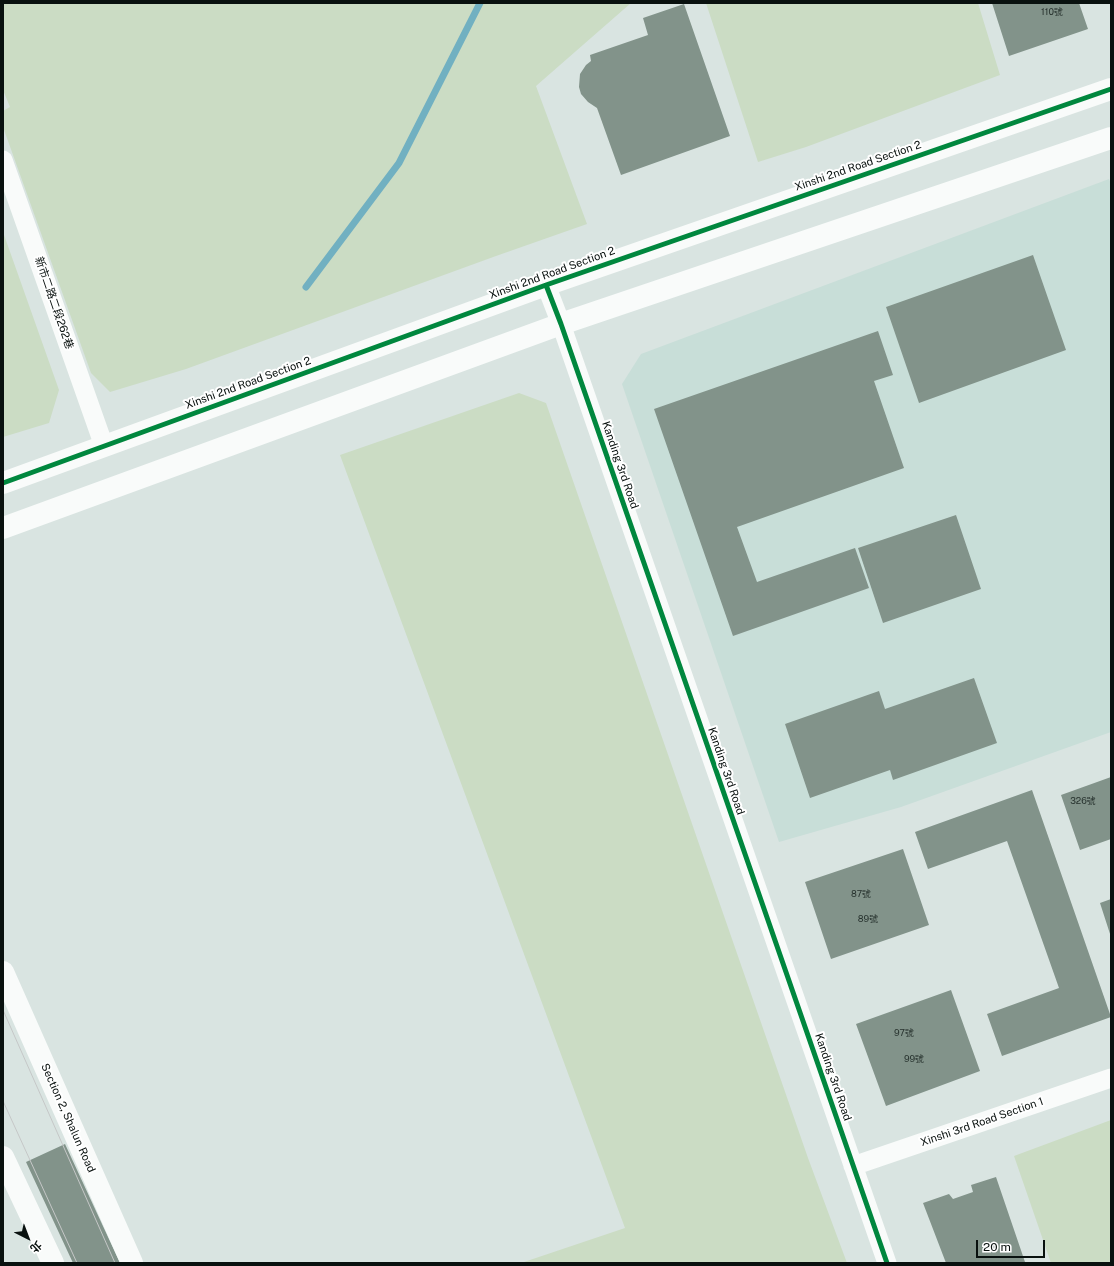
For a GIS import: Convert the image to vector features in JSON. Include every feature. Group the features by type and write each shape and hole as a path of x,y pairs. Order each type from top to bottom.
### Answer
{"street":[{"name":"Xinshi 2nd Road Section 2","path":"3,483 546,285 1111,90"},
{"path":"3,528 561,324 1111,138"},
{"name":"新市二路二段262巷","path":"3,160 104,446"},
{"name":"Kanding 3rd Road","path":"546,285 561,324 887,1263"},
{"name":"Section 2, Shalun Road","path":"3,972 132,1263"},
{"name":"Xinshi 3rd Road Section 1","path":"853,1166 1111,1078"},
{"path":"3,1157 53,1263"}],"shaded area":[{"path":"3,3 631,3 536,86 587,224 186,369 110,392 91,373 3,127 3,111 10,107 3,90"},
{"path":"706,3 978,3 1000,75 806,147 758,162"},
{"path":"1109,179 1111,184 1111,732 901,807 779,842 622,384 641,354"},
{"path":"3,232 59,390 49,423 3,437"},
{"path":"519,393 546,403 808,1158 847,1263 521,1263 625,1228 340,455"},
{"path":"1111,1120 1111,1263 1051,1263 1014,1156"}],"building":[{"path":"992,3 1079,3 1088,29 1009,56"},
{"path":"684,4 730,136 621,175 597,108 588,102 581,94 579,87 580,74 586,65 591,61 590,55 648,35 643,18"},
{"path":"1033,255 1066,350 919,403 886,307"},
{"path":"878,331 893,375 874,381 904,468 737,527 757,582 855,548 869,588 733,636 654,409"},
{"path":"956,515 981,589 883,623 858,548"},
{"path":"974,678 997,743 893,780 890,770 810,798 785,724 879,691 885,709"},
{"path":"1111,777 1111,839 1080,850 1061,795"},
{"path":"1032,790 1111,1017 1002,1056 987,1014 1059,988 1007,841 928,869 915,832"},
{"path":"903,849 929,925 831,959 805,882"},
{"path":"1111,899 1111,937 1100,903"},
{"path":"951,990 980,1071 886,1106 856,1024"},
{"path":"65,1144 120,1263 73,1263 26,1162"},
{"path":"996,1177 1025,1262 946,1263 923,1203 949,1194 953,1199 973,1192 971,1185"}],"waterway":[{"path":"306,287 399,163 480,3"}],"tram line":[{"path":"3,1010 115,1263"},
{"path":"3,1101 77,1263"}],"cycle path":[{"path":"3,483 546,285 1111,89"},
{"path":"546,285 561,324 887,1263"}]}
